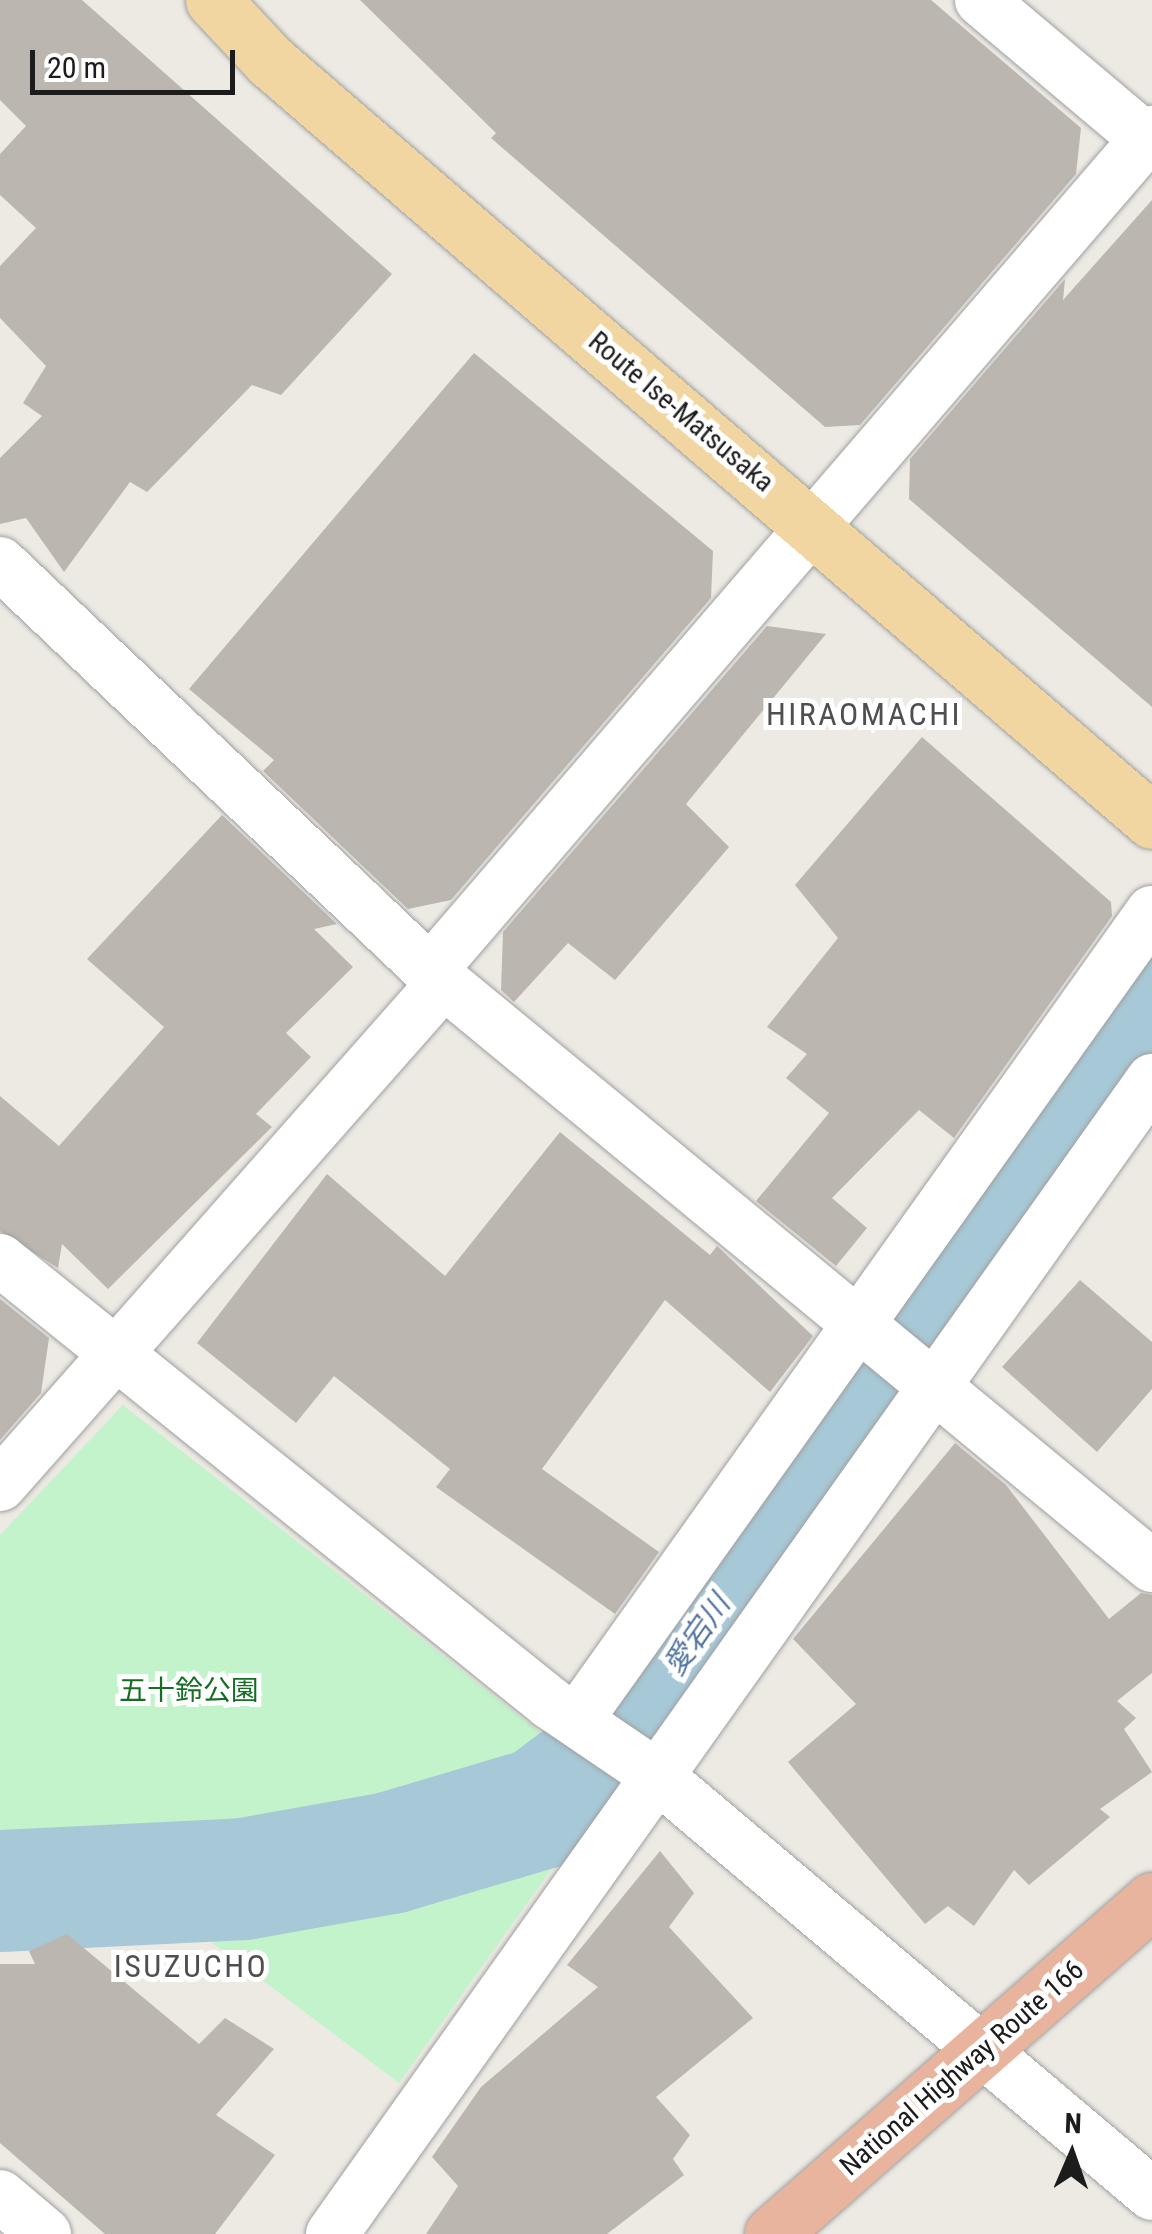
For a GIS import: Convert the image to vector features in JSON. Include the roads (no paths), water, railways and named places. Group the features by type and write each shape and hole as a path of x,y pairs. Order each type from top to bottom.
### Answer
{"highway":[{"name":"National Highway Route 166","path":"772,2234 1152,1900"}],"main road":[{"name":"Route Ise-Matsusaka","path":"213,0 270,61 815,526 1152,821"}],"street":[{"path":"0,1484 116,1357 815,526 1150,139 981,0"},
{"path":"0,563 437,977 1152,1566"},
{"path":"580,1715 863,1326 1152,912"},
{"path":"332,2234 649,1770 935,1385 1152,1080"},
{"path":"0,1260 550,1702 580,1715 649,1770 986,2047 1152,2194"}],"waterway":[{"name":"愛宕川","path":"0,1891 244,1879 390,1853 542,1808 612,1755 1152,994"}],"district":[{"name":"HIRAOMACHI","path":"864,714"},
{"name":"ISUZUCHO","path":"191,1966"}],"park label":[{"name":"五十鈴公園","path":"189,1691"}]}
